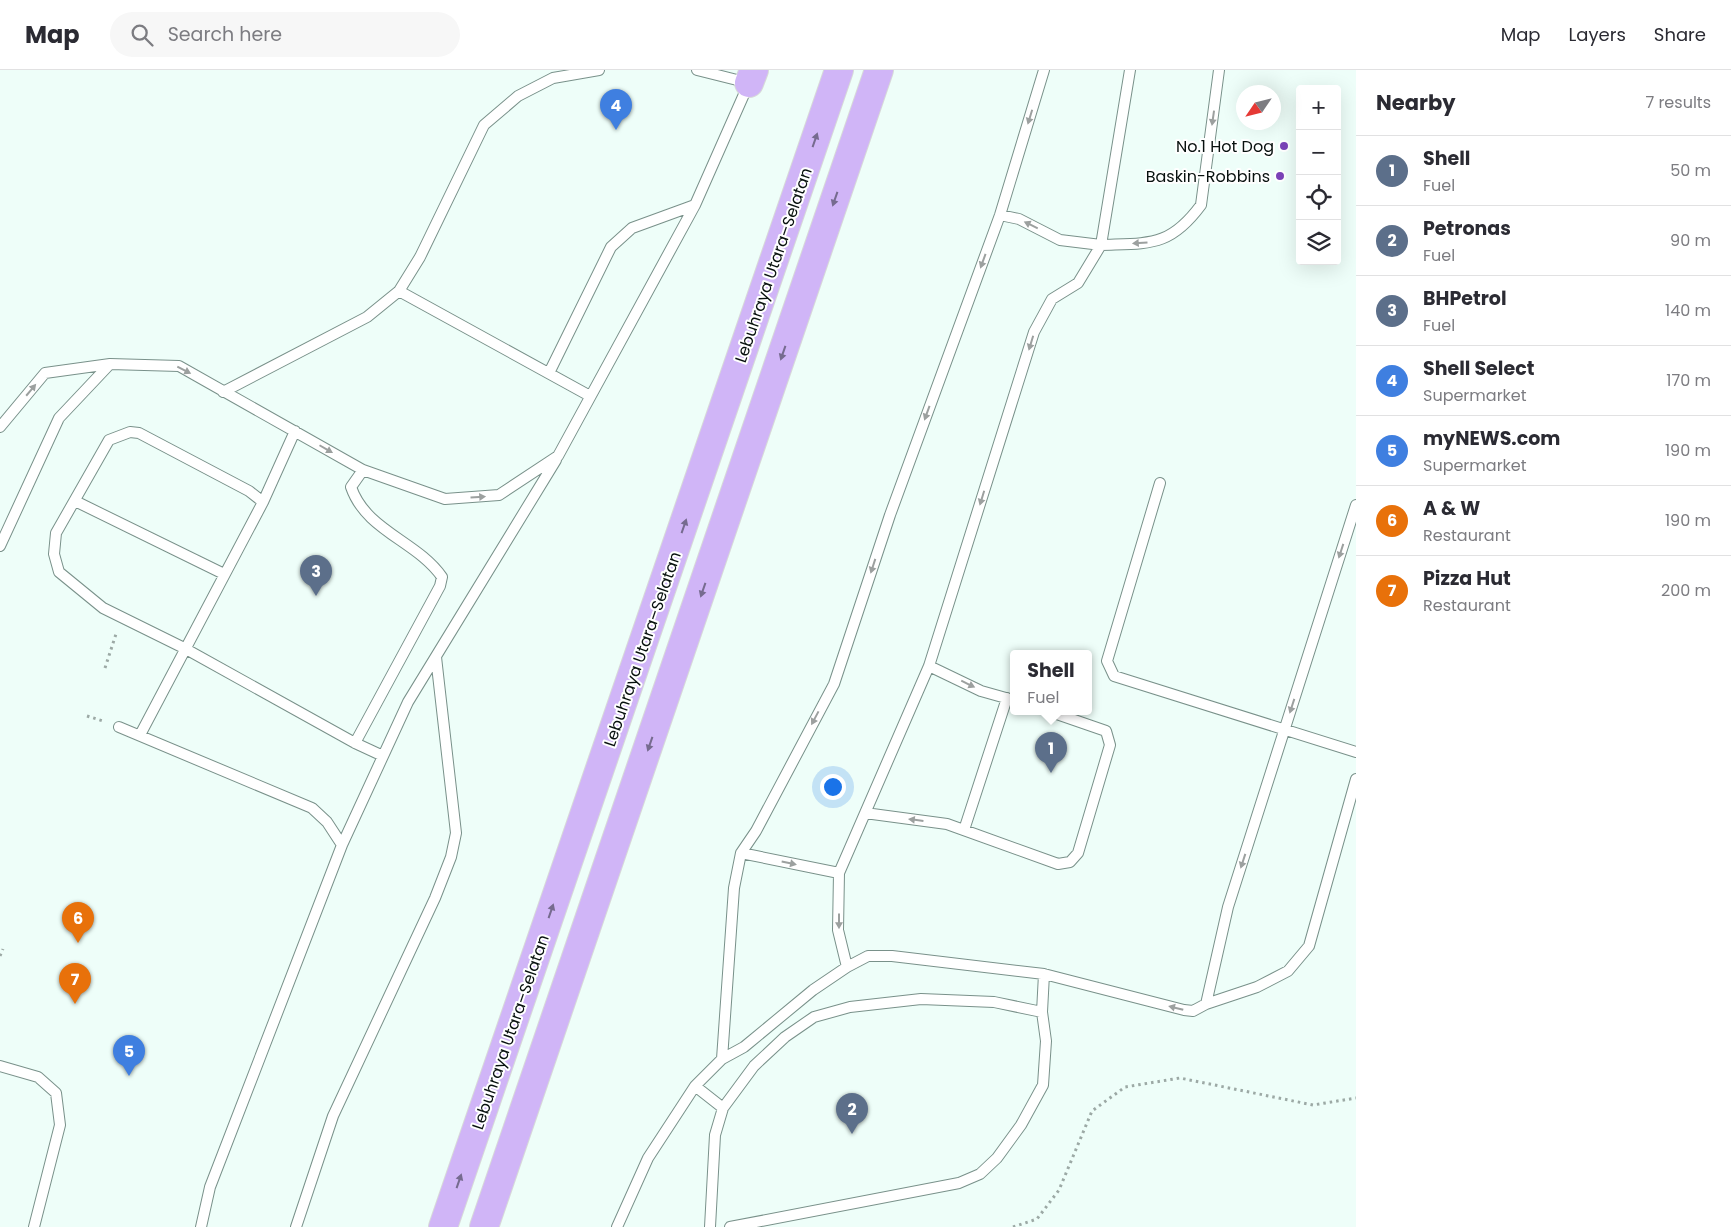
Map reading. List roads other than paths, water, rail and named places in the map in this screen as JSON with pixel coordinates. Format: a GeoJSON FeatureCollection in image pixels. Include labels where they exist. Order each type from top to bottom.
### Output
{"type":"FeatureCollection","features":[{"type":"Feature","properties":{"kind":"highway","name":"Lebuhraya Utara–Selatan"},"geometry":{"type":"LineString","coordinates":[[443,1227],[839,70]]}},
{"type":"Feature","properties":{"kind":"highway"},"geometry":{"type":"LineString","coordinates":[[484,1227],[879,70]]}},
{"type":"Feature","properties":{"kind":"lane"},"geometry":{"type":"LineString","coordinates":[[223,392],[368,317],[399,291],[420,258],[484,124],[518,96],[553,78],[599,70]]}},
{"type":"Feature","properties":{"kind":"lane"},"geometry":{"type":"LineString","coordinates":[[202,1227],[210,1187],[342,846],[408,702],[558,456],[695,205],[751,77],[696,70]]}},
{"type":"Feature","properties":{"kind":"lane"},"geometry":{"type":"LineString","coordinates":[[722,1059],[734,888],[742,853],[756,831],[834,684],[890,515],[1000,215],[1044,70]]}},
{"type":"Feature","properties":{"kind":"lane"},"geometry":{"type":"LineString","coordinates":[[847,967],[838,930],[839,873],[929,666],[1034,332],[1052,300],[1078,283],[1101,245],[1130,70]]}},
{"type":"Feature","properties":{"kind":"lane"},"geometry":{"type":"LineString","coordinates":[[1000,215],[1018,219],[1060,240],[1101,245],[1148,243],[1174,234],[1188,223],[1201,205],[1219,70]]}},
{"type":"Feature","properties":{"kind":"lane"},"geometry":{"type":"LineString","coordinates":[[550,373],[611,247],[632,228],[695,205]]}},
{"type":"Feature","properties":{"kind":"lane"},"geometry":{"type":"LineString","coordinates":[[399,291],[590,396]]}},
{"type":"Feature","properties":{"kind":"lane"},"geometry":{"type":"LineString","coordinates":[[0,427],[45,373],[110,364],[179,366],[363,470],[444,499],[498,495],[558,456]]}},
{"type":"Feature","properties":{"kind":"lane"},"geometry":{"type":"LineString","coordinates":[[0,546],[59,418],[110,364]]}},
{"type":"Feature","properties":{"kind":"lane"},"geometry":{"type":"LineString","coordinates":[[140,735],[184,648],[263,502],[295,431]]}},
{"type":"Feature","properties":{"kind":"lane"},"geometry":{"type":"LineString","coordinates":[[263,502],[248,491],[150,438],[130,432],[109,440],[56,533],[54,554],[58,572],[103,608],[184,648],[355,743],[383,756]]}},
{"type":"Feature","properties":{"kind":"lane"},"geometry":{"type":"LineString","coordinates":[[355,743],[440,586],[442,577],[432,563],[375,523],[355,499],[351,487],[363,470]]}},
{"type":"Feature","properties":{"kind":"lane"},"geometry":{"type":"LineString","coordinates":[[1160,483],[1107,661],[1114,676],[1356,752]]}},
{"type":"Feature","properties":{"kind":"lane"},"geometry":{"type":"LineString","coordinates":[[75,502],[224,574]]}},
{"type":"Feature","properties":{"kind":"lane"},"geometry":{"type":"LineString","coordinates":[[1206,1004],[1228,907],[1356,504]]}},
{"type":"Feature","properties":{"kind":"lane"},"geometry":{"type":"LineString","coordinates":[[296,1227],[333,1116],[435,898],[451,857],[456,833],[436,657]]}},
{"type":"Feature","properties":{"kind":"lane"},"geometry":{"type":"LineString","coordinates":[[929,666],[981,691],[1010,699],[964,830]]}},
{"type":"Feature","properties":{"kind":"lane"},"geometry":{"type":"LineString","coordinates":[[865,813],[947,824],[1058,864],[1070,862],[1078,853],[1110,745],[1106,731],[1060,715]]}},
{"type":"Feature","properties":{"kind":"lane"},"geometry":{"type":"LineString","coordinates":[[119,726],[312,808],[327,822],[342,846]]}},
{"type":"Feature","properties":{"kind":"lane"},"geometry":{"type":"LineString","coordinates":[[617,1227],[648,1158],[695,1086],[722,1059],[744,1047],[813,990],[847,967],[868,956],[892,956],[1044,974],[1193,1011],[1206,1004],[1257,987],[1288,971],[1309,946],[1356,779]]}},
{"type":"Feature","properties":{"kind":"lane"},"geometry":{"type":"LineString","coordinates":[[742,853],[839,873]]}},
{"type":"Feature","properties":{"kind":"lane"},"geometry":{"type":"LineString","coordinates":[[730,1227],[959,1183],[980,1174],[997,1158],[1021,1125],[1043,1086],[1046,1041],[1042,1012],[1044,974]]}},
{"type":"Feature","properties":{"kind":"lane"},"geometry":{"type":"LineString","coordinates":[[710,1227],[715,1135],[723,1108],[754,1066],[785,1037],[814,1018],[850,1008],[921,998],[994,1002],[1042,1012]]}},
{"type":"Feature","properties":{"kind":"lane"},"geometry":{"type":"LineString","coordinates":[[0,1066],[38,1077],[56,1093],[60,1125],[34,1227]]}},
{"type":"Feature","properties":{"kind":"lane"},"geometry":{"type":"LineString","coordinates":[[695,1086],[723,1108]]}},
{"type":"Feature","properties":{"kind":"place","name":"Shell Select"},"geometry":{"type":"Point","coordinates":[616,130]}},
{"type":"Feature","properties":{"kind":"place","name":"No.1 Hot Dog"},"geometry":{"type":"Point","coordinates":[1284,146]}},
{"type":"Feature","properties":{"kind":"place","name":"Baskin-Robbins"},"geometry":{"type":"Point","coordinates":[1280,176]}},
{"type":"Feature","properties":{"kind":"place","name":"BHPetrol"},"geometry":{"type":"Point","coordinates":[316,596]}},
{"type":"Feature","properties":{"kind":"place","name":"Shell"},"geometry":{"type":"Point","coordinates":[1051,773]}},
{"type":"Feature","properties":{"kind":"place","name":"A & W"},"geometry":{"type":"Point","coordinates":[78,943]}},
{"type":"Feature","properties":{"kind":"place","name":"Pizza Hut"},"geometry":{"type":"Point","coordinates":[75,1004]}},
{"type":"Feature","properties":{"kind":"place","name":"myNEWS.com"},"geometry":{"type":"Point","coordinates":[129,1076]}},
{"type":"Feature","properties":{"kind":"place","name":"Petronas"},"geometry":{"type":"Point","coordinates":[852,1134]}}]}
